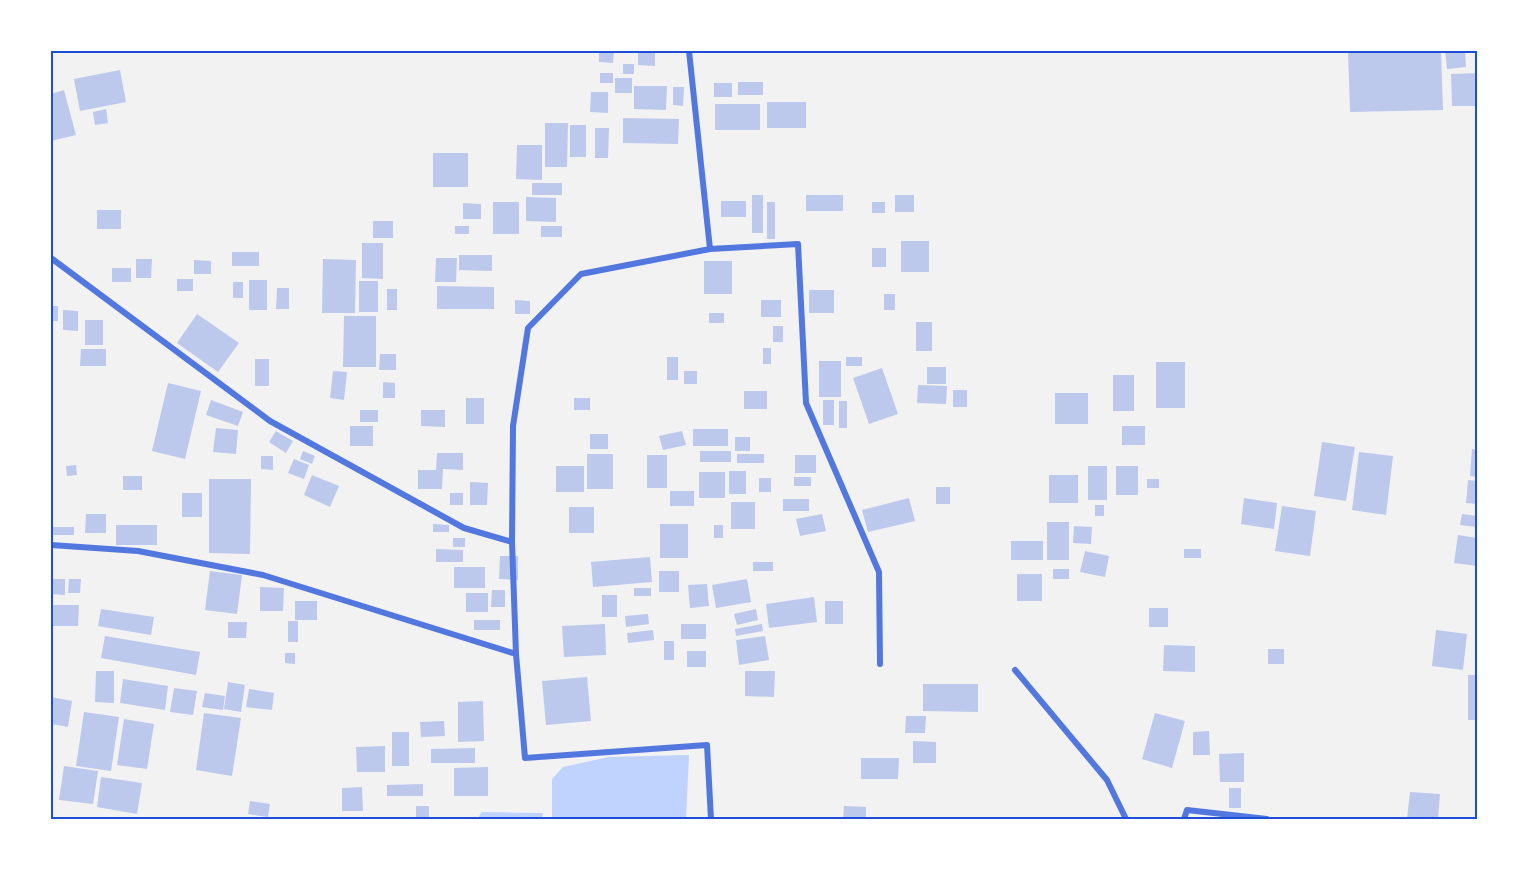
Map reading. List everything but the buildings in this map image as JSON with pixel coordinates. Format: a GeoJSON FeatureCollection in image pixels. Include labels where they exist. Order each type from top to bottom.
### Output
{"type":"FeatureCollection","features":[{"type":"Feature","properties":{"kind":"street"},"geometry":{"type":"LineString","coordinates":[[689,51],[710,249]]}},
{"type":"Feature","properties":{"kind":"street"},"geometry":{"type":"LineString","coordinates":[[711,819],[707,745],[525,758],[516,654],[512,542],[513,426],[528,328],[581,274],[710,249],[798,244],[806,403],[879,572],[880,664]]}},
{"type":"Feature","properties":{"kind":"street"},"geometry":{"type":"LineString","coordinates":[[51,258],[270,421],[464,528],[512,542]]}},
{"type":"Feature","properties":{"kind":"street"},"geometry":{"type":"LineString","coordinates":[[51,545],[138,551],[263,575],[516,654]]}},
{"type":"Feature","properties":{"kind":"street"},"geometry":{"type":"LineString","coordinates":[[1015,670],[1107,780],[1126,819]]}},
{"type":"Feature","properties":{"kind":"street"},"geometry":{"type":"LineString","coordinates":[[1184,819],[1187,810],[1267,819]]}},
{"type":"Feature","properties":{"kind":"water"},"geometry":{"type":"Polygon","coordinates":[[[689,755],[686,819],[552,819],[552,779],[563,767],[609,757],[689,755]]]}},
{"type":"Feature","properties":{"kind":"water"},"geometry":{"type":"Polygon","coordinates":[[[482,812],[543,813],[542,819],[477,819],[482,812]]]}}]}
